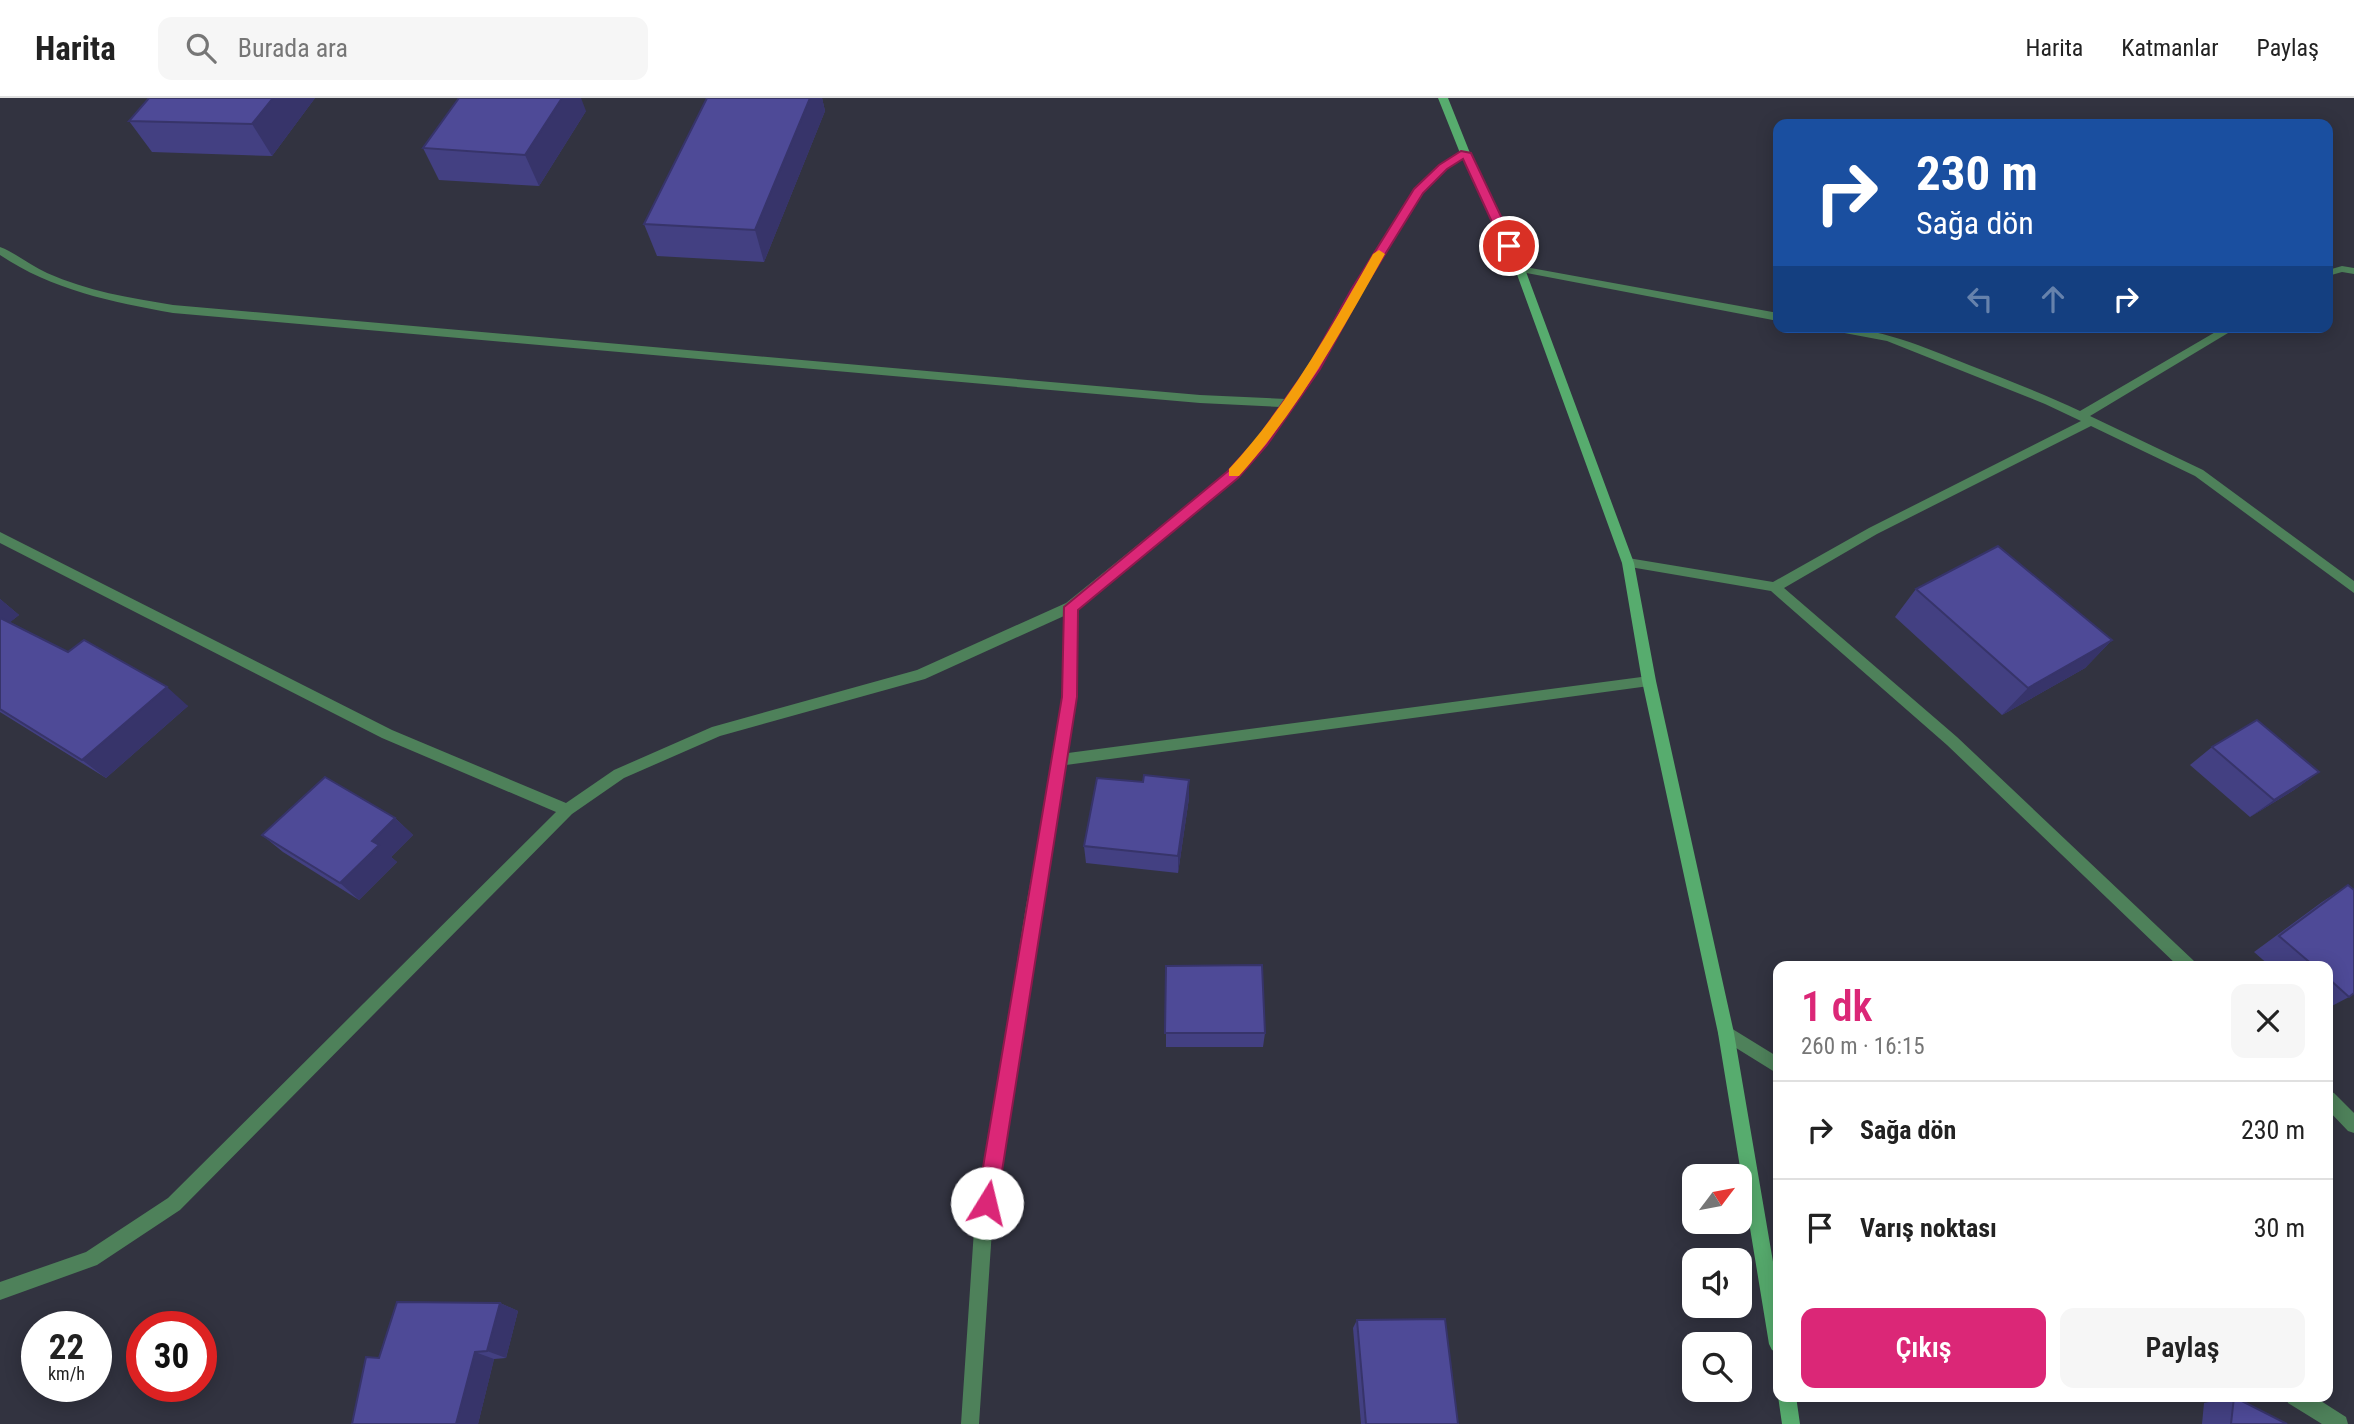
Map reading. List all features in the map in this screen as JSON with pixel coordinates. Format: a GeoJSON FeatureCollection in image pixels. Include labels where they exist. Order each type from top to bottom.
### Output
{"type":"FeatureCollection","features":[{"type":"Feature","properties":{"kind":"street"},"geometry":{"type":"LineString","coordinates":[[1443,98],[1465,153],[1520,269],[1628,564],[1649,681],[1726,1033],[1773,1314]]}},
{"type":"Feature","properties":{"kind":"street"},"geometry":{"type":"LineString","coordinates":[[0,1291],[91,1259],[174,1204],[567,810],[619,774],[717,731],[920,675],[1071,607],[1233,474],[1262,442],[1315,366],[1357,290],[1418,191],[1443,167],[1465,153]]}},
{"type":"Feature","properties":{"kind":"street"},"geometry":{"type":"LineString","coordinates":[[0,250],[25,269],[95,296],[173,309],[1200,399],[1289,403]]}},
{"type":"Feature","properties":{"kind":"street"},"geometry":{"type":"LineString","coordinates":[[1520,269],[1773,316]]}},
{"type":"Feature","properties":{"kind":"street"},"geometry":{"type":"LineString","coordinates":[[2333,272],[2342,269],[2354,271]]}},
{"type":"Feature","properties":{"kind":"street"},"geometry":{"type":"LineString","coordinates":[[1864,333],[1889,338],[2086,419],[2199,473],[2354,588]]}},
{"type":"Feature","properties":{"kind":"street"},"geometry":{"type":"LineString","coordinates":[[1776,587],[1873,531],[2086,419],[2223,333]]}},
{"type":"Feature","properties":{"kind":"street"},"geometry":{"type":"LineString","coordinates":[[0,537],[387,734],[567,810]]}},
{"type":"Feature","properties":{"kind":"street"},"geometry":{"type":"LineString","coordinates":[[1628,564],[1776,587],[1952,741],[2184,961]]}},
{"type":"Feature","properties":{"kind":"street"},"geometry":{"type":"LineString","coordinates":[[970,1424],[983,1230],[1069,697],[1071,607]]}},
{"type":"Feature","properties":{"kind":"street"},"geometry":{"type":"LineString","coordinates":[[1060,760],[1649,681]]}},
{"type":"Feature","properties":{"kind":"street"},"geometry":{"type":"LineString","coordinates":[[1726,1033],[1773,1063]]}},
{"type":"Feature","properties":{"kind":"street"},"geometry":{"type":"LineString","coordinates":[[2333,1104],[2354,1125]]}},
{"type":"Feature","properties":{"kind":"street"},"geometry":{"type":"LineString","coordinates":[[1788,1402],[1791,1424]]}},
{"type":"Feature","properties":{"kind":"street"},"geometry":{"type":"LineString","coordinates":[[2304,1402],[2339,1424]]}},
{"type":"Feature","properties":{"kind":"building"},"geometry":{"type":"Polygon","coordinates":[[[149,98],[273,98],[252,124],[129,121],[149,98]]]}},
{"type":"Feature","properties":{"kind":"building"},"geometry":{"type":"Polygon","coordinates":[[[459,98],[562,98],[525,155],[423,148],[459,98]]]}},
{"type":"Feature","properties":{"kind":"building"},"geometry":{"type":"Polygon","coordinates":[[[707,98],[810,98],[755,230],[644,224],[707,98]]]}},
{"type":"Feature","properties":{"kind":"building"},"geometry":{"type":"Polygon","coordinates":[[[1998,546],[2112,640],[2028,688],[1916,589],[1998,546]]]}},
{"type":"Feature","properties":{"kind":"building"},"geometry":{"type":"Polygon","coordinates":[[[0,618],[68,652],[84,640],[167,687],[82,760],[0,709],[0,618]]]}},
{"type":"Feature","properties":{"kind":"building"},"geometry":{"type":"Polygon","coordinates":[[[2257,720],[2319,772],[2274,800],[2212,747],[2257,720]]]}},
{"type":"Feature","properties":{"kind":"building"},"geometry":{"type":"Polygon","coordinates":[[[1144,775],[1189,780],[1178,856],[1084,846],[1097,778],[1143,782],[1144,775]]]}},
{"type":"Feature","properties":{"kind":"building"},"geometry":{"type":"Polygon","coordinates":[[[325,777],[395,818],[372,841],[379,845],[340,883],[262,835],[325,777]]]}},
{"type":"Feature","properties":{"kind":"building"},"geometry":{"type":"Polygon","coordinates":[[[2348,885],[2354,890],[2354,993],[2349,997],[2333,983],[2333,961],[2308,961],[2279,936],[2348,885]]]}},
{"type":"Feature","properties":{"kind":"building"},"geometry":{"type":"Polygon","coordinates":[[[1262,965],[1265,1033],[1165,1033],[1166,966],[1262,965]]]}},
{"type":"Feature","properties":{"kind":"building"},"geometry":{"type":"Polygon","coordinates":[[[397,1302],[500,1303],[487,1351],[475,1352],[456,1424],[352,1424],[366,1357],[379,1358],[397,1302]]]}},
{"type":"Feature","properties":{"kind":"building"},"geometry":{"type":"Polygon","coordinates":[[[1445,1319],[1458,1424],[1366,1424],[1357,1320],[1445,1319]]]}},
{"type":"Feature","properties":{"kind":"building"},"geometry":{"type":"Polygon","coordinates":[[[2233,1402],[2244,1402],[2287,1424],[2231,1424],[2233,1402]]]}},
{"type":"Feature","properties":{"kind":"slow traffic"},"geometry":{"type":"LineString","coordinates":[[1234,473],[1262,442],[1315,366],[1379,254]]}},
{"type":"Feature","properties":{"kind":"route"},"geometry":{"type":"LineString","coordinates":[[987,1203],[1069,697],[1071,607],[1233,474],[1262,442],[1315,366],[1357,290],[1418,191],[1443,167],[1465,153],[1509,246]]}}]}
